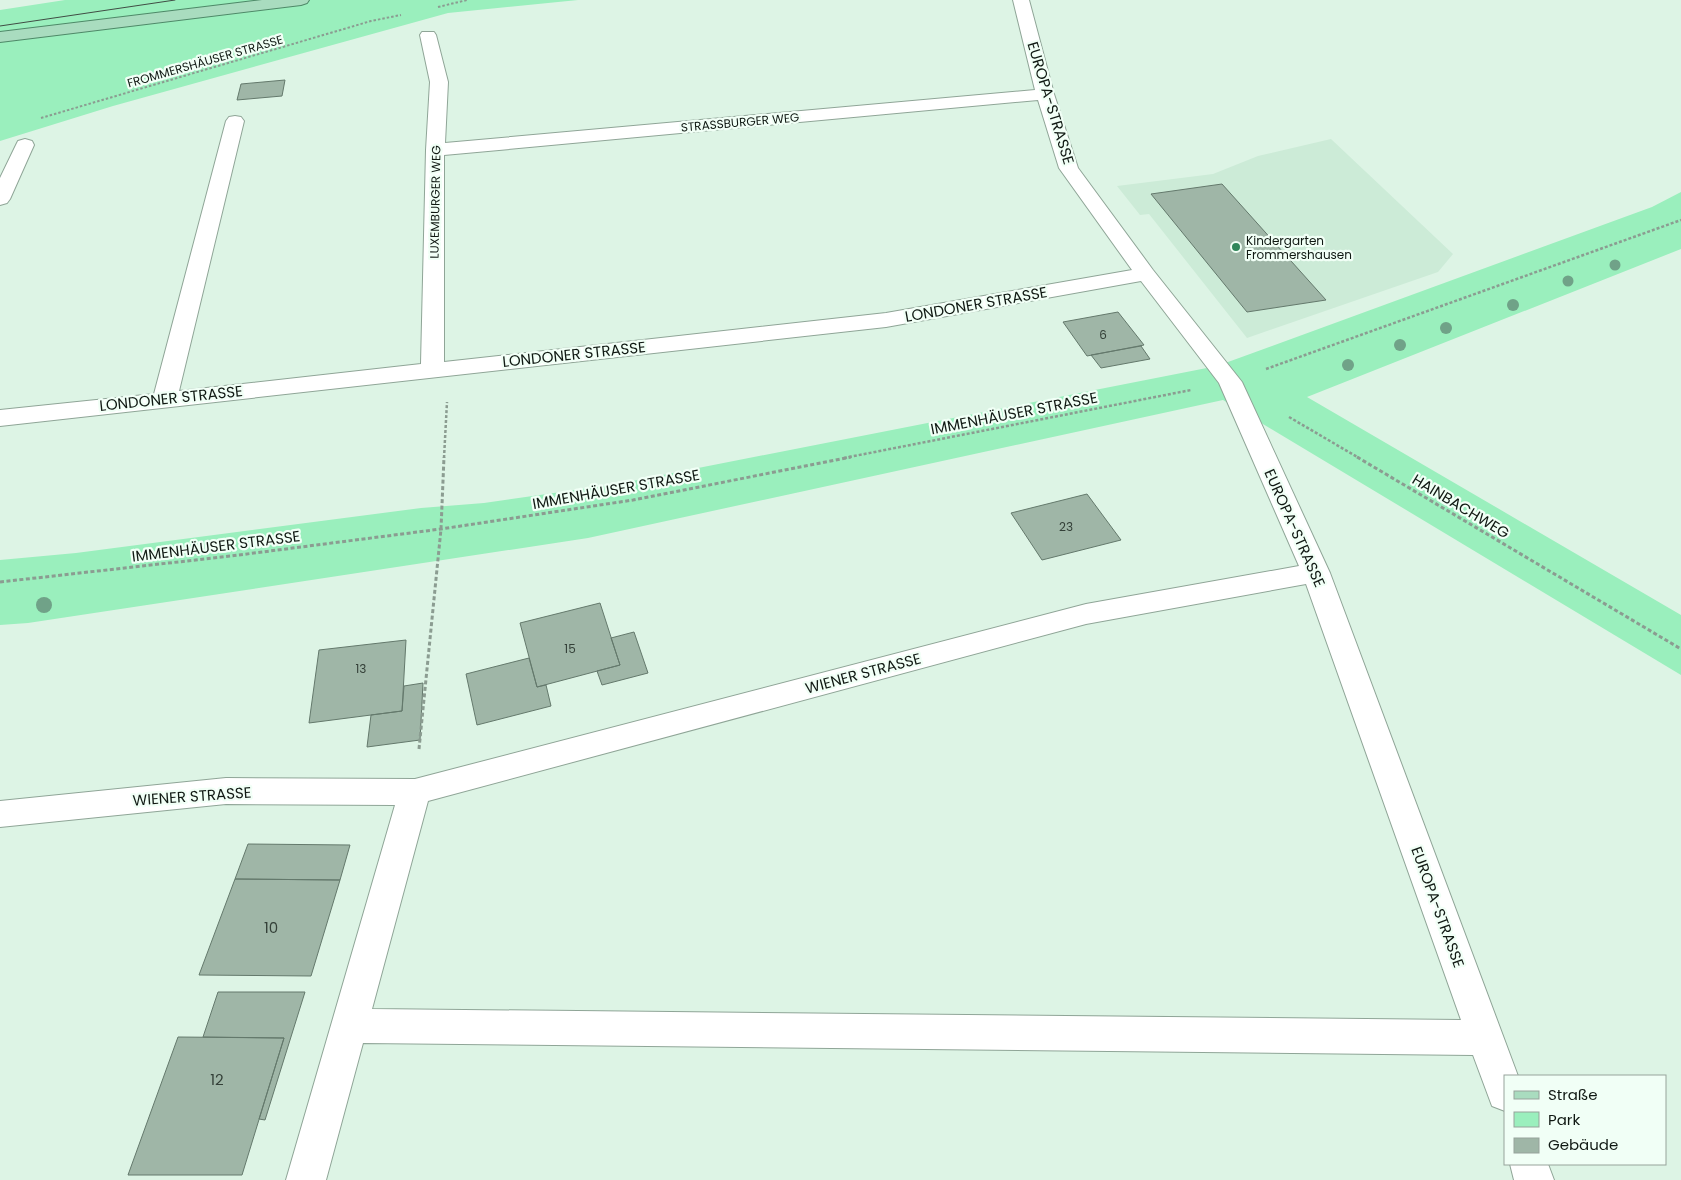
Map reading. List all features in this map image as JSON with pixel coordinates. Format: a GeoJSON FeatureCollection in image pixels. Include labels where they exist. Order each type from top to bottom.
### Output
{"type":"FeatureCollection","features":[{"type":"Feature","properties":{"kind":"main road"},"geometry":{"type":"LineString","coordinates":[[0,37],[301,0]]}},
{"type":"Feature","properties":{"kind":"street","name":"EUROPA-STRASSE"},"geometry":{"type":"LineString","coordinates":[[1021,0],[1045,94],[1069,168],[1146,274],[1230,382],[1316,573],[1504,1090]]}},
{"type":"Feature","properties":{"kind":"street","name":"LUXEMBURGER WEG"},"geometry":{"type":"LineString","coordinates":[[428,35],[439,82],[435,150],[432,370]]}},
{"type":"Feature","properties":{"kind":"street","name":"STRASSBURGER WEG"},"geometry":{"type":"LineString","coordinates":[[435,150],[1045,94]]}},
{"type":"Feature","properties":{"kind":"street"},"geometry":{"type":"LineString","coordinates":[[165,398],[235,121]]}},
{"type":"Feature","properties":{"kind":"street"},"geometry":{"type":"LineString","coordinates":[[0,199],[25,145]]}},
{"type":"Feature","properties":{"kind":"street","name":"LONDONER STRASSE"},"geometry":{"type":"LineString","coordinates":[[0,418],[165,398],[886,320],[1146,274]]}},
{"type":"Feature","properties":{"kind":"street","name":"WIENER STRASSE"},"geometry":{"type":"LineString","coordinates":[[0,814],[226,791],[415,792],[1086,614],[1316,573]]}},
{"type":"Feature","properties":{"kind":"street"},"geometry":{"type":"LineString","coordinates":[[306,1180],[415,792]]}},
{"type":"Feature","properties":{"kind":"street"},"geometry":{"type":"LineString","coordinates":[[348,1026],[1486,1038]]}},
{"type":"Feature","properties":{"kind":"street"},"geometry":{"type":"LineString","coordinates":[[1529,1165],[1534,1180]]}},
{"type":"Feature","properties":{"kind":"path"},"geometry":{"type":"LineString","coordinates":[[433,8],[467,0]]}},
{"type":"Feature","properties":{"kind":"path","name":"FROMMERSHÄUSER STRASSE"},"geometry":{"type":"LineString","coordinates":[[40,118],[335,32],[407,14]]}},
{"type":"Feature","properties":{"kind":"path","name":"IMMENHÄUSER STRASSE"},"geometry":{"type":"LineString","coordinates":[[0,582],[231,556],[441,529],[633,500],[1230,382],[1681,220]]}},
{"type":"Feature","properties":{"kind":"path"},"geometry":{"type":"LineString","coordinates":[[415,792],[441,529],[448,382],[432,370]]}},
{"type":"Feature","properties":{"kind":"path","name":"HAINBACHWEG"},"geometry":{"type":"LineString","coordinates":[[1230,382],[1681,649]]}},
{"type":"Feature","properties":{"kind":"shaded area"},"geometry":{"type":"Polygon","coordinates":[[[1331,139],[1453,254],[1438,272],[1247,338],[1149,214],[1140,215],[1117,186],[1213,174],[1258,156],[1331,139]]]}},
{"type":"Feature","properties":{"kind":"green space"},"geometry":{"type":"Polygon","coordinates":[[[65,0],[578,0],[448,13],[113,106],[0,141],[0,10],[65,0]]]}},
{"type":"Feature","properties":{"kind":"green space"},"geometry":{"type":"Polygon","coordinates":[[[1681,192],[1681,249],[1307,397],[1681,615],[1681,675],[1223,400],[588,538],[28,623],[0,625],[0,560],[76,553],[421,508],[484,503],[617,484],[1217,366],[1652,207],[1681,192]]]}},
{"type":"Feature","properties":{"kind":"building"},"geometry":{"type":"Polygon","coordinates":[[[285,80],[282,96],[237,100],[241,84],[285,80]]]}},
{"type":"Feature","properties":{"kind":"building","name":"Kindergarten Frommershausen"},"geometry":{"type":"Polygon","coordinates":[[[1222,184],[1326,300],[1247,312],[1151,194],[1222,184]]]}},
{"type":"Feature","properties":{"kind":"building"},"geometry":{"type":"Polygon","coordinates":[[[1118,312],[1144,345],[1087,356],[1063,322],[1118,312]]]}},
{"type":"Feature","properties":{"kind":"building"},"geometry":{"type":"Polygon","coordinates":[[[1141,346],[1150,359],[1101,368],[1091,355],[1141,346]]]}},
{"type":"Feature","properties":{"kind":"building"},"geometry":{"type":"Polygon","coordinates":[[[1087,494],[1121,540],[1042,560],[1011,513],[1087,494]]]}},
{"type":"Feature","properties":{"kind":"building"},"geometry":{"type":"Polygon","coordinates":[[[600,603],[620,665],[537,687],[520,623],[600,603]]]}},
{"type":"Feature","properties":{"kind":"building"},"geometry":{"type":"Polygon","coordinates":[[[634,632],[648,673],[602,685],[597,671],[620,665],[611,638],[634,632]]]}},
{"type":"Feature","properties":{"kind":"building"},"geometry":{"type":"Polygon","coordinates":[[[406,640],[402,711],[309,723],[319,650],[406,640]]]}},
{"type":"Feature","properties":{"kind":"building"},"geometry":{"type":"Polygon","coordinates":[[[529,658],[537,687],[546,685],[551,706],[477,725],[466,674],[529,658]]]}},
{"type":"Feature","properties":{"kind":"building"},"geometry":{"type":"Polygon","coordinates":[[[423,683],[420,740],[367,747],[371,715],[402,711],[404,686],[423,683]]]}},
{"type":"Feature","properties":{"kind":"building"},"geometry":{"type":"Polygon","coordinates":[[[248,844],[350,845],[340,880],[235,879],[248,844]]]}},
{"type":"Feature","properties":{"kind":"building"},"geometry":{"type":"Polygon","coordinates":[[[235,879],[340,880],[311,976],[199,975],[235,879]]]}},
{"type":"Feature","properties":{"kind":"building"},"geometry":{"type":"Polygon","coordinates":[[[218,992],[305,992],[265,1120],[259,1119],[284,1038],[203,1037],[218,992]]]}},
{"type":"Feature","properties":{"kind":"building"},"geometry":{"type":"Polygon","coordinates":[[[178,1037],[284,1038],[242,1175],[128,1175],[178,1037]]]}},
{"type":"Feature","properties":{"kind":"tram line"},"geometry":{"type":"LineString","coordinates":[[0,26],[175,0]]}},
{"type":"Feature","properties":{"kind":"place","name":"Kindergarten Frommershausen"},"geometry":{"type":"Point","coordinates":[1236,247]}}]}
